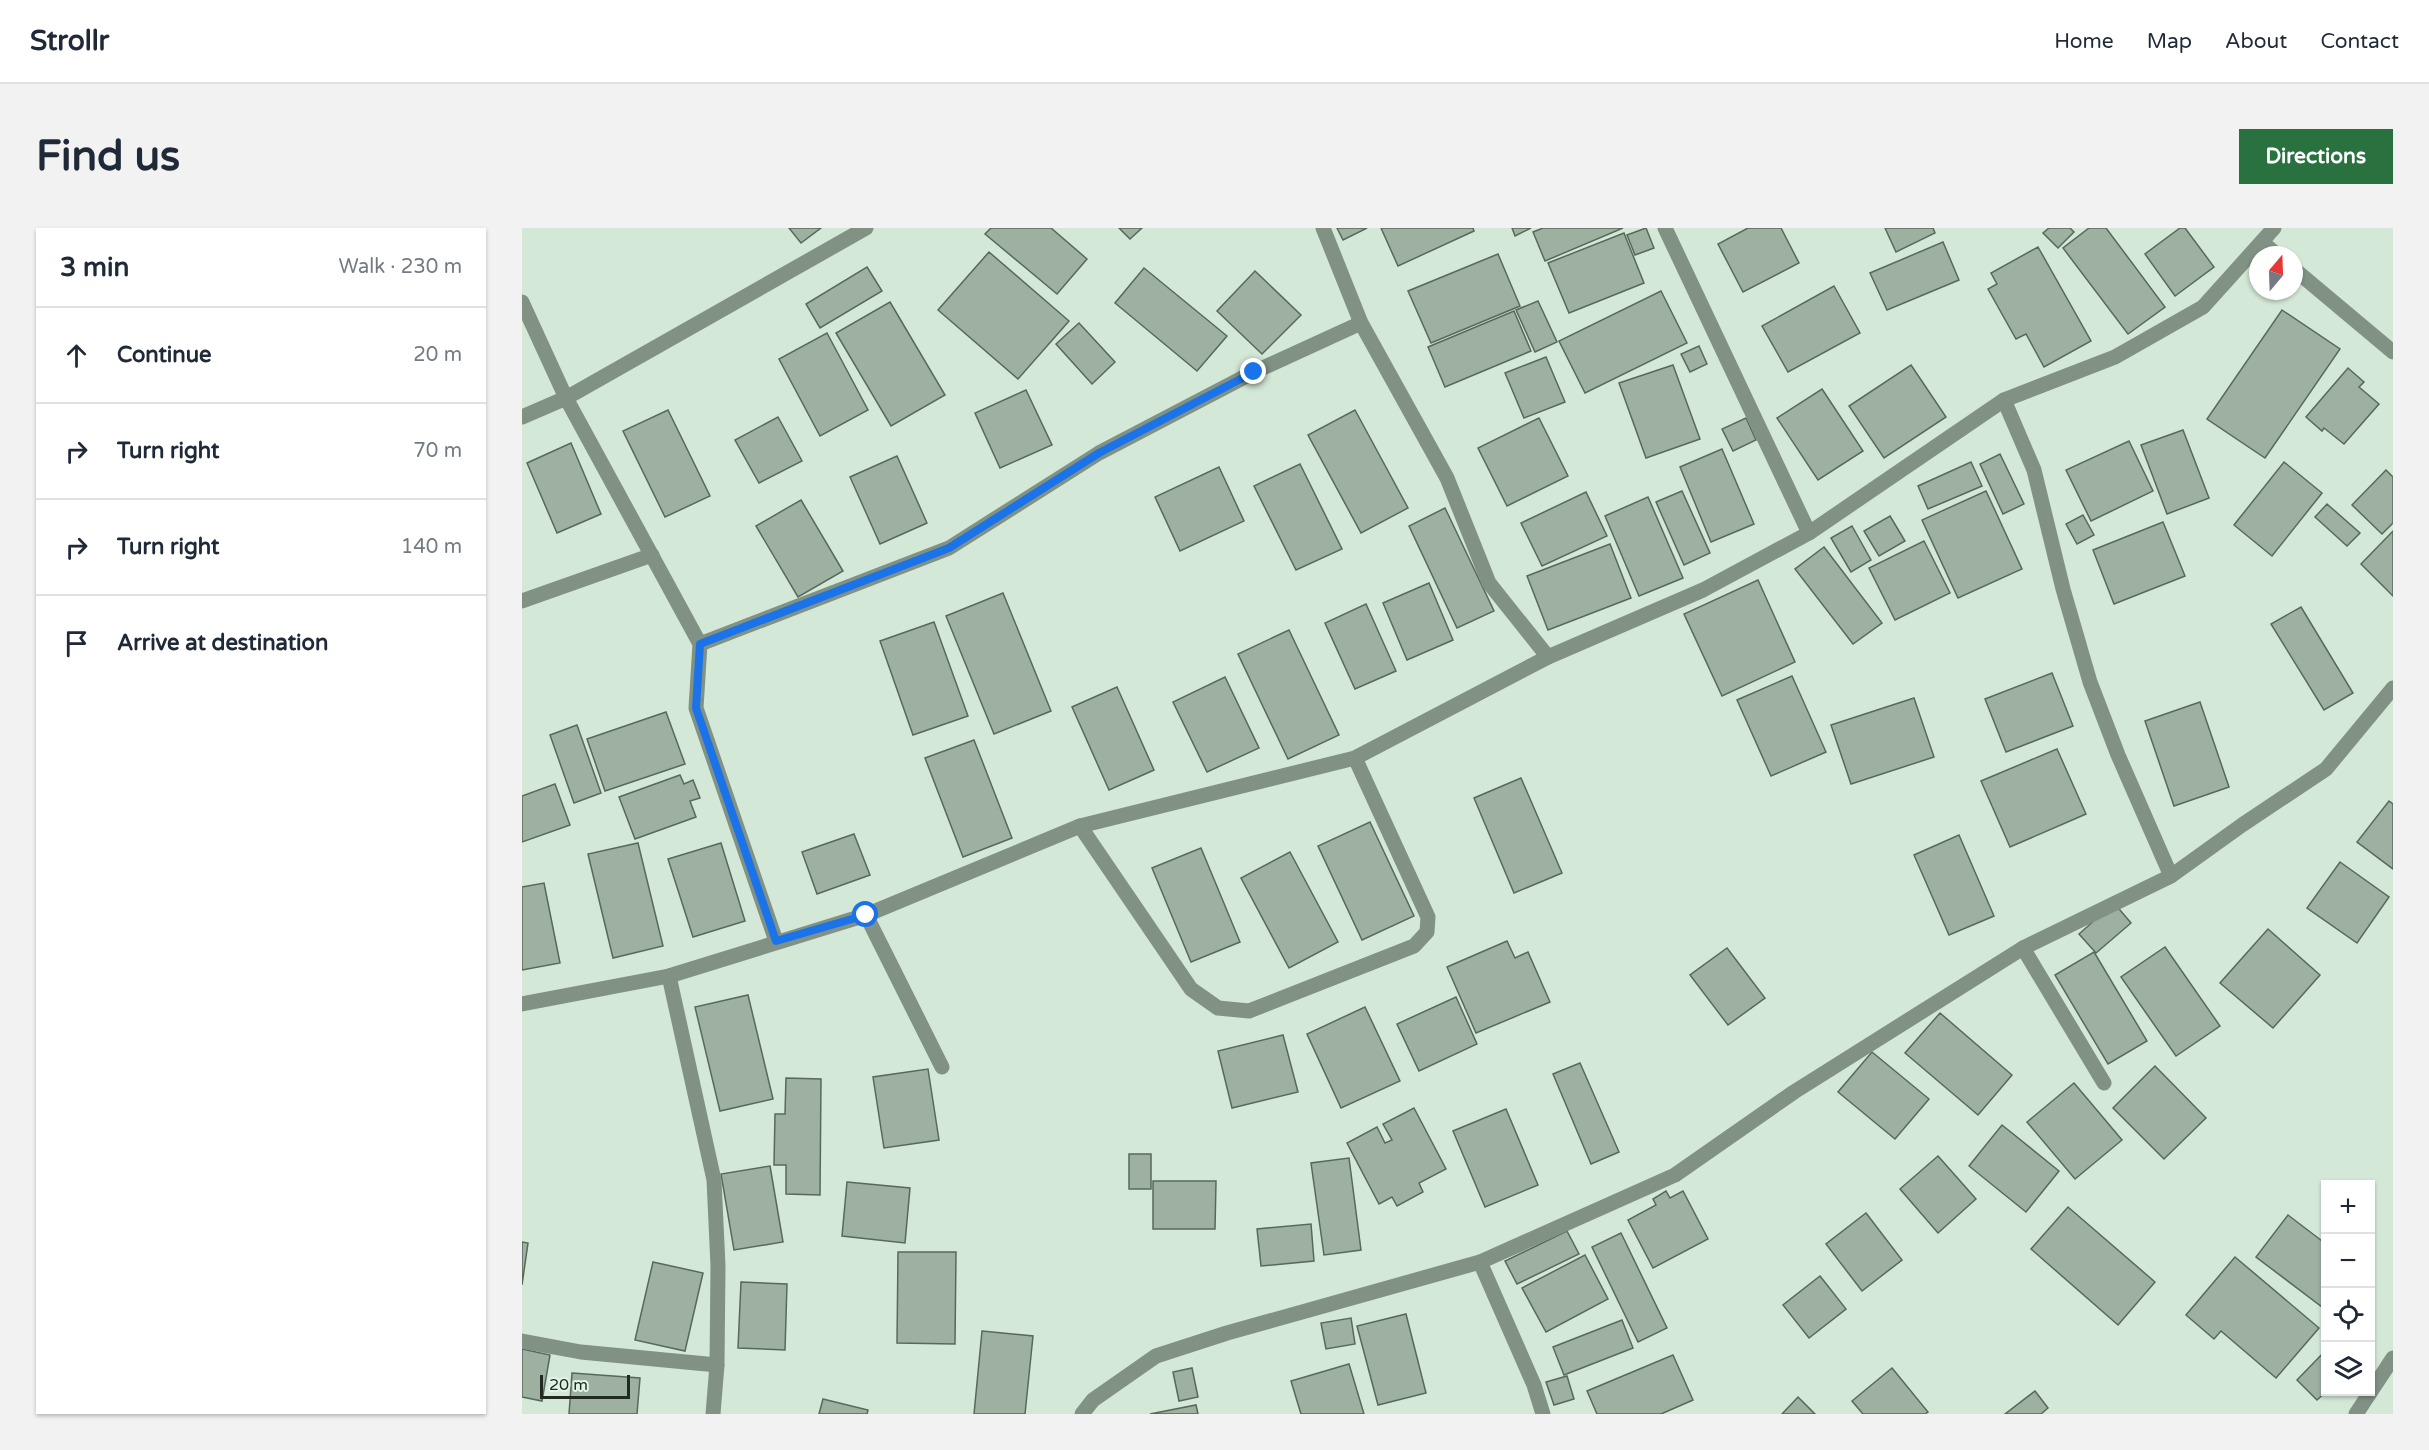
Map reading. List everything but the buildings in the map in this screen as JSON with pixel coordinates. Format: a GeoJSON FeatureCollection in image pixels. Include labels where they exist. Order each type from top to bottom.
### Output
{"type":"FeatureCollection","features":[{"type":"Feature","properties":{"kind":"street"},"geometry":{"type":"LineString","coordinates":[[522,417],[566,398],[866,228]]}},
{"type":"Feature","properties":{"kind":"street"},"geometry":{"type":"LineString","coordinates":[[1323,228],[1361,323],[1447,478],[1489,583],[1548,657]]}},
{"type":"Feature","properties":{"kind":"street"},"geometry":{"type":"LineString","coordinates":[[1665,228],[1809,533]]}},
{"type":"Feature","properties":{"kind":"street"},"geometry":{"type":"LineString","coordinates":[[522,1004],[669,976],[866,915],[1080,826],[1355,758],[1548,657],[1703,590],[1809,533],[2004,400],[2115,357],[2203,307],[2274,228]]}},
{"type":"Feature","properties":{"kind":"street"},"geometry":{"type":"LineString","coordinates":[[2262,242],[2267,246]]}},
{"type":"Feature","properties":{"kind":"street"},"geometry":{"type":"LineString","coordinates":[[2303,277],[2393,352]]}},
{"type":"Feature","properties":{"kind":"street"},"geometry":{"type":"LineString","coordinates":[[522,302],[566,398],[700,644],[696,708],[776,941]]}},
{"type":"Feature","properties":{"kind":"street"},"geometry":{"type":"LineString","coordinates":[[700,644],[949,548],[1099,453],[1254,372],[1361,323]]}},
{"type":"Feature","properties":{"kind":"street"},"geometry":{"type":"LineString","coordinates":[[2004,400],[2034,470],[2063,589],[2090,682],[2118,755],[2171,876]]}},
{"type":"Feature","properties":{"kind":"street"},"geometry":{"type":"LineString","coordinates":[[522,601],[651,555]]}},
{"type":"Feature","properties":{"kind":"street"},"geometry":{"type":"LineString","coordinates":[[1082,1414],[1093,1400],[1156,1356],[1227,1333],[1480,1262],[1675,1175],[1794,1092],[2023,948],[2171,876],[2326,769],[2393,688]]}},
{"type":"Feature","properties":{"kind":"street"},"geometry":{"type":"LineString","coordinates":[[1080,826],[1191,989],[1218,1008],[1249,1011],[1414,946],[1427,932],[1428,917],[1355,758]]}},
{"type":"Feature","properties":{"kind":"street"},"geometry":{"type":"LineString","coordinates":[[866,915],[942,1067]]}},
{"type":"Feature","properties":{"kind":"street"},"geometry":{"type":"LineString","coordinates":[[2023,948],[2104,1083]]}},
{"type":"Feature","properties":{"kind":"street"},"geometry":{"type":"LineString","coordinates":[[669,976],[714,1180],[718,1266],[717,1365],[713,1414]]}},
{"type":"Feature","properties":{"kind":"street"},"geometry":{"type":"LineString","coordinates":[[1480,1262],[1534,1385],[1543,1414]]}},
{"type":"Feature","properties":{"kind":"street"},"geometry":{"type":"LineString","coordinates":[[522,1341],[581,1352],[717,1365]]}},
{"type":"Feature","properties":{"kind":"street"},"geometry":{"type":"LineString","coordinates":[[2356,1414],[2393,1358]]}},
{"type":"Feature","properties":{"kind":"route"},"geometry":{"type":"LineString","coordinates":[[866,915],[776,941],[696,708],[700,644],[949,548],[1099,453],[1254,372]]}}]}
